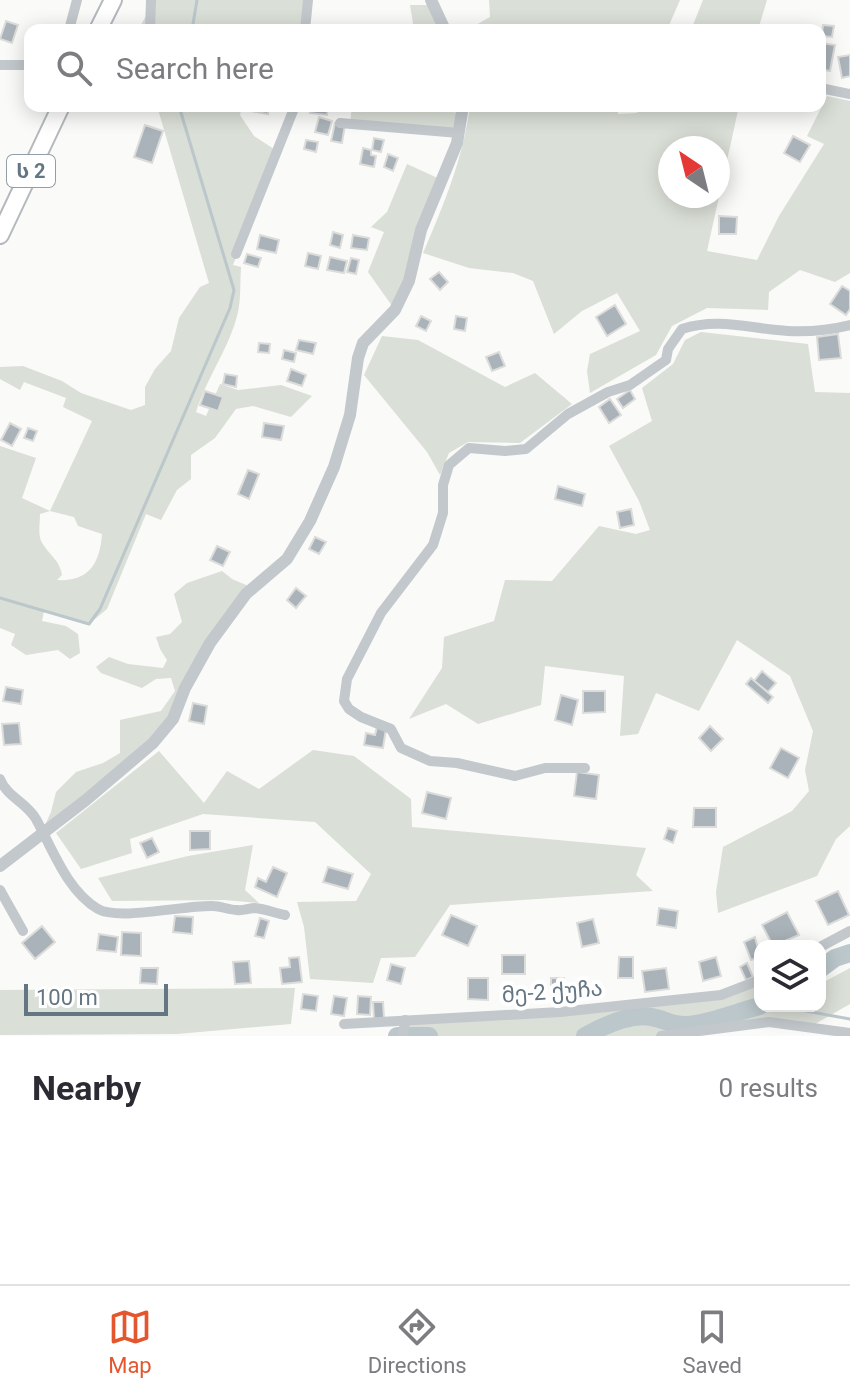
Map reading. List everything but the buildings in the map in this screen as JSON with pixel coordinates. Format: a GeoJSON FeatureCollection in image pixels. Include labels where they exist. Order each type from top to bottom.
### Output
{"type":"FeatureCollection","features":[{"type":"Feature","properties":{"kind":"highway"},"geometry":{"type":"LineString","coordinates":[[101,24],[113,0]]}},
{"type":"Feature","properties":{"kind":"highway","name":"ს 2"},"geometry":{"type":"LineString","coordinates":[[0,235],[58,112]]}},
{"type":"Feature","properties":{"kind":"street"},"geometry":{"type":"LineString","coordinates":[[71,24],[77,0]]}},
{"type":"Feature","properties":{"kind":"street"},"geometry":{"type":"LineString","coordinates":[[150,24],[151,0]]}},
{"type":"Feature","properties":{"kind":"street"},"geometry":{"type":"LineString","coordinates":[[306,24],[308,0]]}},
{"type":"Feature","properties":{"kind":"street"},"geometry":{"type":"LineString","coordinates":[[431,0],[442,24]]}},
{"type":"Feature","properties":{"kind":"street"},"geometry":{"type":"LineString","coordinates":[[0,65],[24,65]]}},
{"type":"Feature","properties":{"kind":"street"},"geometry":{"type":"LineString","coordinates":[[826,89],[850,94]]}},
{"type":"Feature","properties":{"kind":"street"},"geometry":{"type":"LineString","coordinates":[[236,254],[293,112]]}},
{"type":"Feature","properties":{"kind":"street"},"geometry":{"type":"LineString","coordinates":[[0,866],[153,743],[173,719],[185,688],[210,643],[246,594],[287,559],[310,521],[334,467],[350,415],[363,343],[395,310],[409,281],[421,230],[457,143],[462,112]]}},
{"type":"Feature","properties":{"kind":"street"},"geometry":{"type":"LineString","coordinates":[[340,123],[459,133]]}},
{"type":"Feature","properties":{"kind":"street"},"geometry":{"type":"LineString","coordinates":[[585,768],[545,768],[515,776],[457,763],[430,761],[401,748],[391,729],[361,717],[344,701],[347,679],[381,613],[433,545],[443,513],[443,485],[449,465],[469,448],[526,449],[568,414],[608,392],[630,385],[666,360],[668,349],[682,329],[714,322],[786,331],[850,325]]}},
{"type":"Feature","properties":{"kind":"street"},"geometry":{"type":"LineString","coordinates":[[0,779],[8,792],[25,804],[78,891],[98,909],[117,916],[162,908],[216,906],[238,911],[253,908],[285,915]]}},
{"type":"Feature","properties":{"kind":"street"},"geometry":{"type":"LineString","coordinates":[[0,890],[23,931]]}},
{"type":"Feature","properties":{"kind":"street"},"geometry":{"type":"LineString","coordinates":[[826,944],[850,931]]}},
{"type":"Feature","properties":{"kind":"street","name":"მე-2 ქუჩა"},"geometry":{"type":"LineString","coordinates":[[344,1024],[404,1027],[560,1012],[721,995],[754,982]]}},
{"type":"Feature","properties":{"kind":"street"},"geometry":{"type":"LineString","coordinates":[[661,1036],[769,1022],[850,1033]]}},
{"type":"Feature","properties":{"kind":"shaded area"},"geometry":{"type":"Polygon","coordinates":[[[155,0],[308,0],[306,24],[141,24],[155,0]]]}},
{"type":"Feature","properties":{"kind":"shaded area"},"geometry":{"type":"Polygon","coordinates":[[[489,0],[680,0],[670,24],[478,24],[490,17],[489,0]]]}},
{"type":"Feature","properties":{"kind":"shaded area"},"geometry":{"type":"Polygon","coordinates":[[[703,0],[767,0],[760,24],[693,24],[703,0]]]}},
{"type":"Feature","properties":{"kind":"shaded area"},"geometry":{"type":"Polygon","coordinates":[[[410,5],[432,5],[442,24],[413,24],[410,5]]]}},
{"type":"Feature","properties":{"kind":"shaded area"},"geometry":{"type":"Polygon","coordinates":[[[827,96],[850,101],[850,273],[835,282],[800,270],[769,292],[768,310],[707,308],[672,326],[656,355],[590,393],[587,371],[590,354],[640,331],[617,293],[582,311],[554,334],[533,281],[513,273],[469,268],[423,253],[452,181],[469,112],[738,112],[730,147],[730,136],[658,136],[658,208],[716,208],[707,251],[757,260],[779,216],[824,144],[807,136],[819,112],[826,112],[827,96]]]}},
{"type":"Feature","properties":{"kind":"shaded area"},"geometry":{"type":"Polygon","coordinates":[[[159,112],[241,112],[254,136],[277,151],[233,265],[241,267],[240,301],[234,325],[196,412],[206,416],[220,384],[238,390],[281,385],[312,396],[291,417],[253,406],[236,409],[215,438],[191,455],[191,479],[177,490],[161,520],[146,514],[107,609],[89,624],[44,611],[42,621],[66,626],[78,634],[80,653],[70,659],[58,650],[26,655],[11,645],[15,634],[0,628],[0,446],[36,458],[22,498],[50,511],[92,421],[63,407],[66,398],[24,382],[20,390],[0,379],[0,367],[23,366],[62,381],[81,393],[131,410],[145,405],[145,387],[155,369],[171,351],[179,318],[200,287],[209,283],[159,112]],[[50,511],[40,514],[41,541],[61,570],[62,575],[57,580],[85,574],[99,554],[102,534],[78,526],[74,517],[50,511]]]}},
{"type":"Feature","properties":{"kind":"shaded area"},"geometry":{"type":"Polygon","coordinates":[[[351,112],[462,113],[459,133],[350,124],[351,112]]]}},
{"type":"Feature","properties":{"kind":"shaded area"},"geometry":{"type":"Polygon","coordinates":[[[407,164],[442,180],[395,310],[368,272],[384,232],[371,227],[387,212],[407,164]]]}},
{"type":"Feature","properties":{"kind":"shaded area"},"geometry":{"type":"Polygon","coordinates":[[[701,332],[808,344],[815,392],[850,393],[850,826],[836,839],[817,876],[718,913],[716,892],[723,847],[792,811],[809,791],[805,770],[813,731],[790,676],[737,640],[699,711],[656,693],[638,734],[620,736],[624,676],[545,666],[541,705],[478,724],[446,704],[409,719],[442,668],[444,637],[494,621],[505,580],[552,581],[599,526],[636,534],[650,530],[639,501],[609,446],[652,421],[642,388],[673,364],[685,340],[701,332]]]}},
{"type":"Feature","properties":{"kind":"shaded area"},"geometry":{"type":"Polygon","coordinates":[[[382,336],[418,340],[505,387],[535,373],[572,404],[520,443],[468,442],[449,453],[440,475],[427,452],[364,375],[382,336]]]}},
{"type":"Feature","properties":{"kind":"shaded area"},"geometry":{"type":"Polygon","coordinates":[[[222,571],[253,588],[210,643],[173,719],[41,834],[56,792],[76,772],[103,763],[120,753],[120,720],[161,711],[175,691],[171,678],[156,679],[142,688],[101,673],[96,667],[109,657],[128,664],[163,668],[167,660],[156,637],[170,634],[182,622],[174,594],[187,583],[222,571]]]}},
{"type":"Feature","properties":{"kind":"shaded area"},"geometry":{"type":"Polygon","coordinates":[[[313,750],[354,756],[411,799],[412,827],[646,848],[636,875],[653,891],[450,905],[415,957],[381,958],[373,983],[310,979],[304,927],[297,902],[356,901],[371,874],[315,822],[203,814],[130,839],[132,853],[81,869],[56,833],[159,751],[204,803],[227,771],[259,789],[313,750]]]}},
{"type":"Feature","properties":{"kind":"shaded area"},"geometry":{"type":"Polygon","coordinates":[[[253,845],[245,890],[259,903],[224,900],[112,901],[98,878],[188,856],[253,845]]]}},
{"type":"Feature","properties":{"kind":"shaded area"},"geometry":{"type":"Polygon","coordinates":[[[850,968],[850,1004],[808,1028],[769,1022],[661,1036],[403,1036],[405,1020],[721,995],[754,983],[754,1012],[826,1012],[826,981],[850,968]]]}},
{"type":"Feature","properties":{"kind":"shaded area"},"geometry":{"type":"Polygon","coordinates":[[[295,988],[291,1024],[177,1034],[0,1035],[0,990],[295,988]]]}},
{"type":"Feature","properties":{"kind":"waterway"},"geometry":{"type":"LineString","coordinates":[[193,24],[197,0]]}},
{"type":"Feature","properties":{"kind":"waterway"},"geometry":{"type":"LineString","coordinates":[[0,598],[89,624],[100,609],[230,308],[234,290],[181,112]]}},
{"type":"Feature","properties":{"kind":"waterway"},"geometry":{"type":"LineString","coordinates":[[826,965],[850,953]]}},
{"type":"Feature","properties":{"kind":"waterway"},"geometry":{"type":"LineString","coordinates":[[585,1036],[634,1017],[651,1017],[687,1025],[754,1008]]}},
{"type":"Feature","properties":{"kind":"waterway"},"geometry":{"type":"LineString","coordinates":[[811,1012],[850,1019]]}},
{"type":"Feature","properties":{"kind":"waterway"},"geometry":{"type":"LineString","coordinates":[[397,1036],[429,1036]]}}]}
